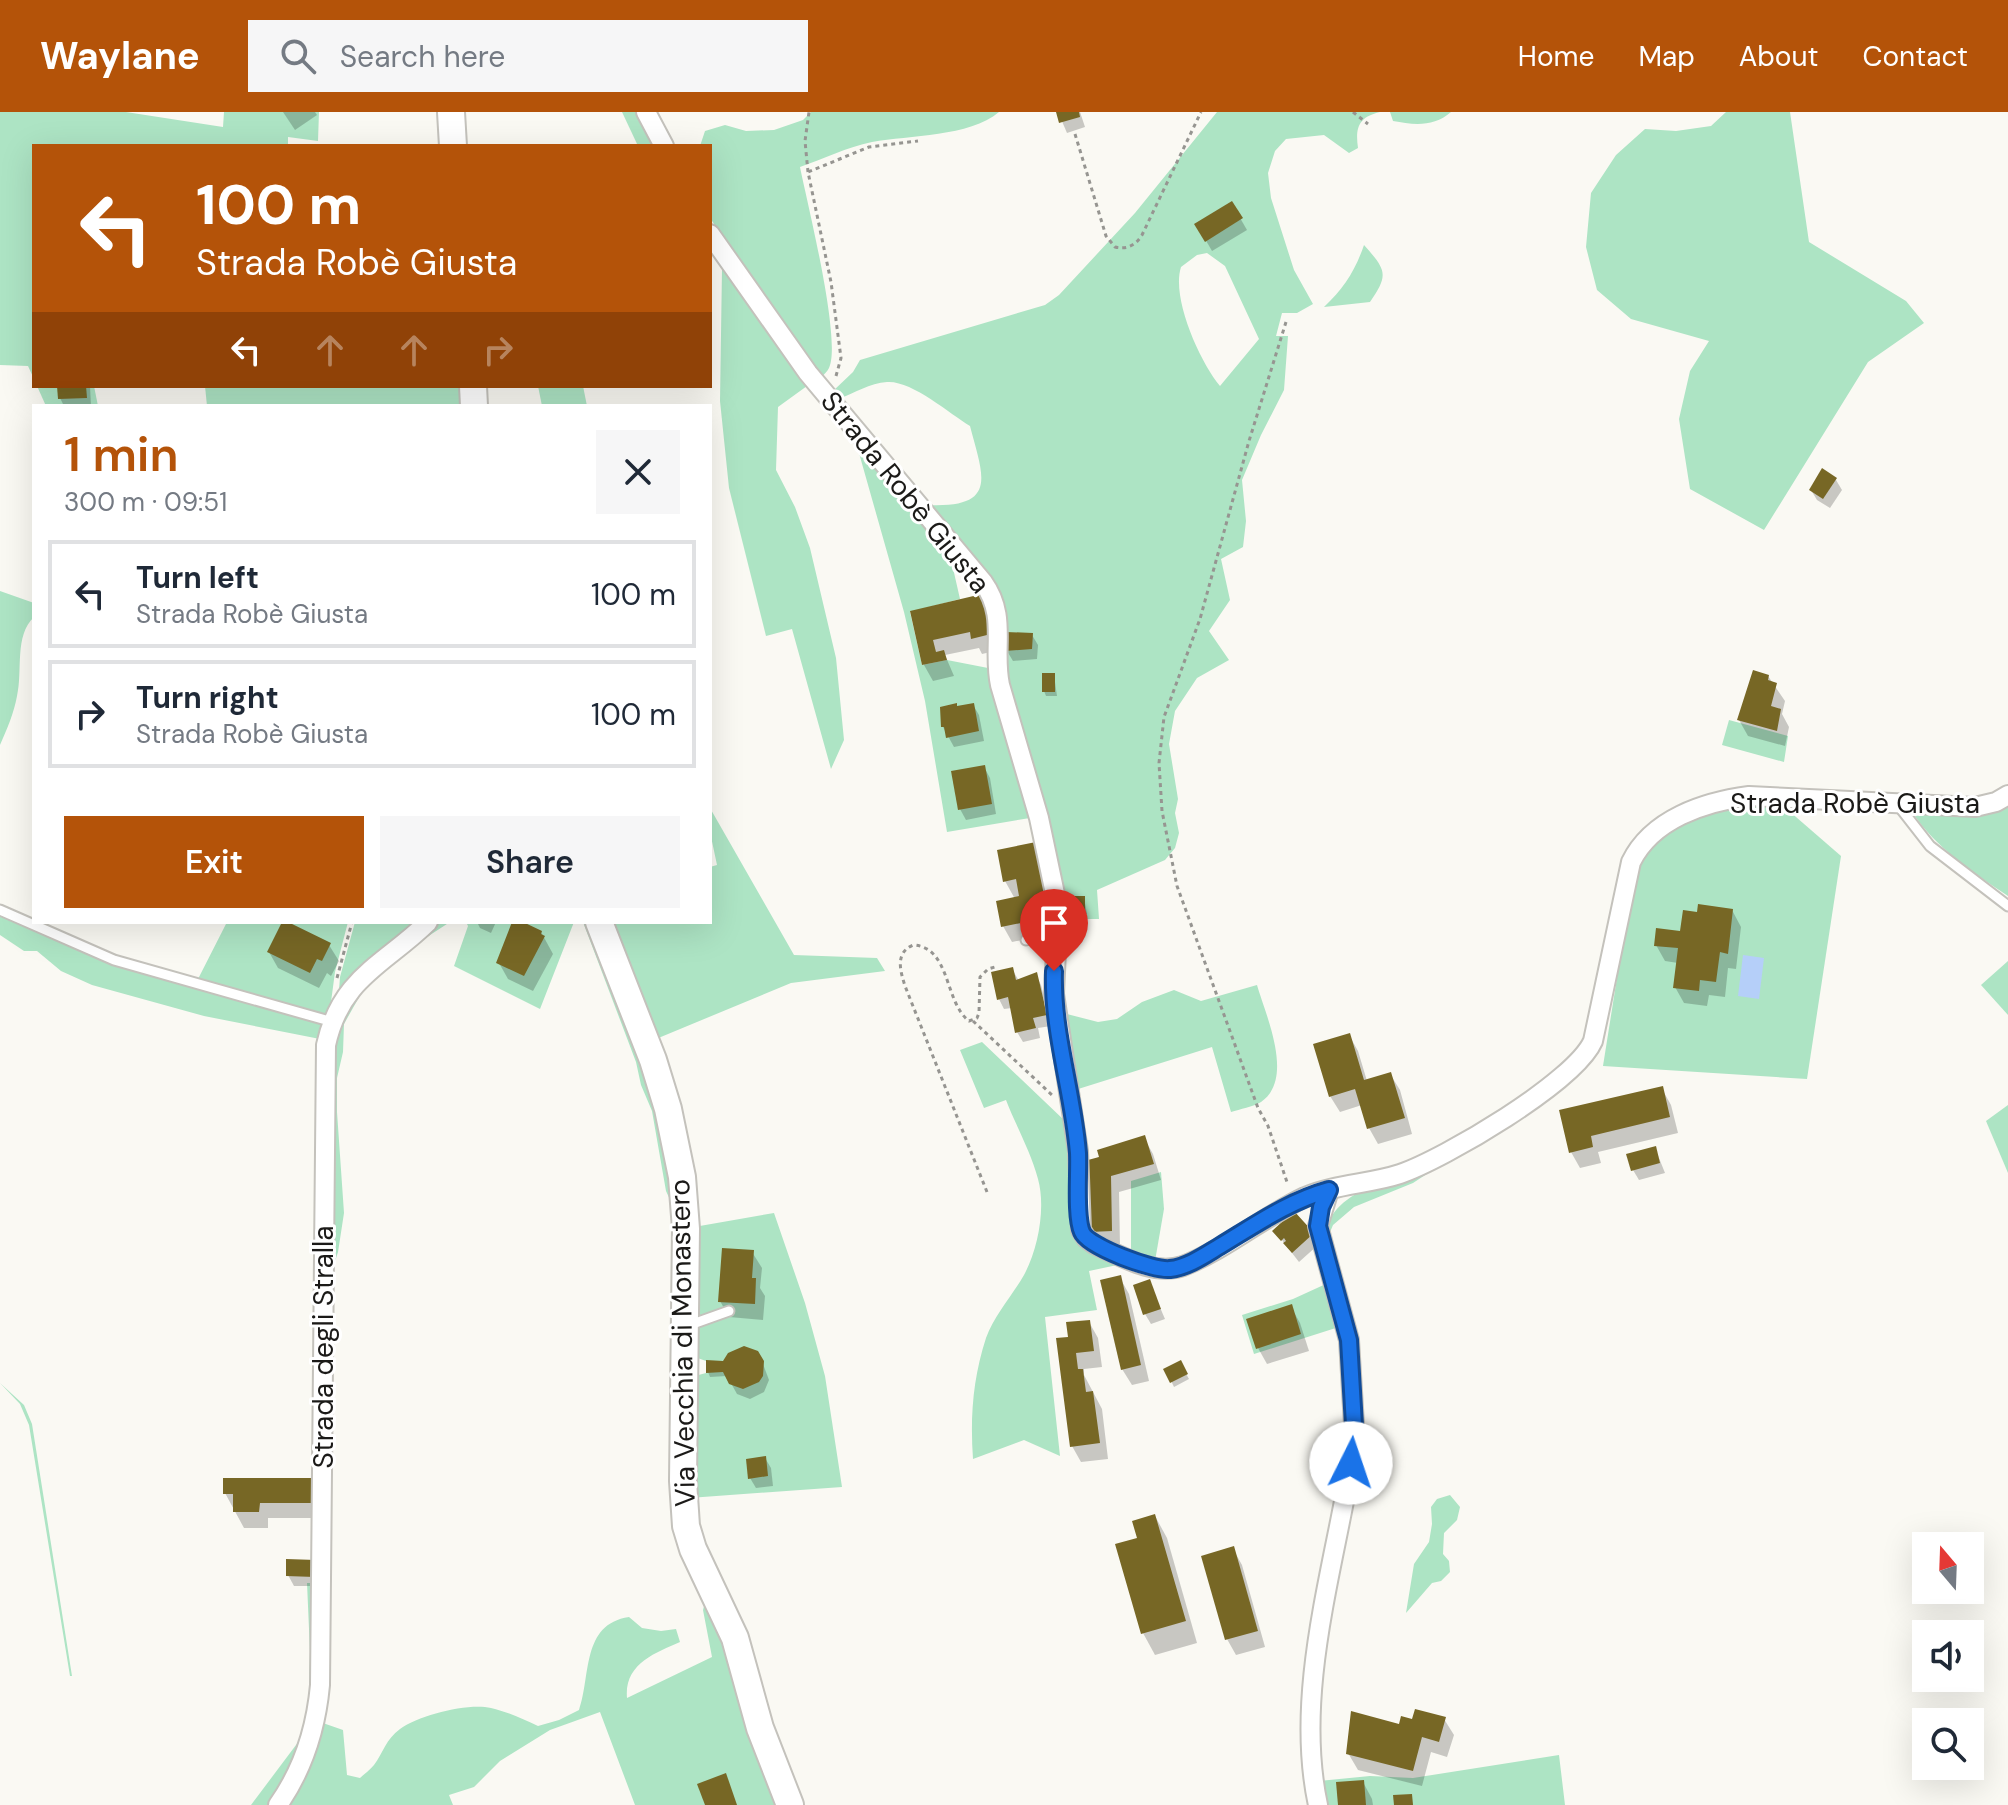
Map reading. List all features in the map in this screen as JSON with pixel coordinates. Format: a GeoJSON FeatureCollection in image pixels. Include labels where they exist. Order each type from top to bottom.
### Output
{"type":"FeatureCollection","features":[{"type":"Feature","properties":{"kind":"street"},"geometry":{"type":"LineString","coordinates":[[451,112],[453,144]]}},
{"type":"Feature","properties":{"kind":"street"},"geometry":{"type":"LineString","coordinates":[[646,112],[663,144]]}},
{"type":"Feature","properties":{"kind":"street","name":"Strada Robè Giusta"},"geometry":{"type":"LineString","coordinates":[[712,237],[822,390],[994,598],[999,625],[997,672],[1045,842],[1058,908],[1055,1005],[1078,1151],[1081,1230],[1090,1242],[1126,1258],[1157,1268],[1175,1268],[1309,1196],[1398,1175],[1442,1156],[1550,1086],[1584,1058],[1597,1030],[1631,862],[1647,839],[1671,820],[1700,807],[1749,796],[1975,807],[1996,802],[2008,795]]}},
{"type":"Feature","properties":{"kind":"street","name":"Strada degli Stralla"},"geometry":{"type":"LineString","coordinates":[[278,1805],[305,1756],[314,1729],[320,1685],[324,1058],[333,1022],[361,977],[426,924]]}},
{"type":"Feature","properties":{"kind":"street","name":"Via Vecchia di Monastero"},"geometry":{"type":"LineString","coordinates":[[600,924],[651,1052],[668,1109],[684,1189],[683,1490],[686,1526],[693,1549],[735,1638],[760,1728],[790,1805]]}},
{"type":"Feature","properties":{"kind":"street"},"geometry":{"type":"LineString","coordinates":[[1318,1805],[1311,1749],[1311,1693],[1351,1463],[1354,1425],[1347,1332],[1318,1226],[1321,1207],[1329,1190]]}},
{"type":"Feature","properties":{"kind":"lane"},"geometry":{"type":"LineString","coordinates":[[1898,805],[1930,846],[2008,906]]}},
{"type":"Feature","properties":{"kind":"lane"},"geometry":{"type":"LineString","coordinates":[[0,910],[114,960],[333,1022]]}},
{"type":"Feature","properties":{"kind":"lane"},"geometry":{"type":"LineString","coordinates":[[1026,940],[1059,933]]}},
{"type":"Feature","properties":{"kind":"lane"},"geometry":{"type":"LineString","coordinates":[[684,1327],[729,1311]]}},
{"type":"Feature","properties":{"kind":"path"},"geometry":{"type":"LineString","coordinates":[[809,112],[805,141],[808,172],[831,282],[841,358],[836,376],[822,390]]}},
{"type":"Feature","properties":{"kind":"path"},"geometry":{"type":"LineString","coordinates":[[1075,134],[1106,236],[1115,247],[1124,248],[1135,244],[1142,235],[1201,112]]}},
{"type":"Feature","properties":{"kind":"path"},"geometry":{"type":"LineString","coordinates":[[1353,112],[1368,124]]}},
{"type":"Feature","properties":{"kind":"path"},"geometry":{"type":"LineString","coordinates":[[808,172],[869,147],[918,141]]}},
{"type":"Feature","properties":{"kind":"path"},"geometry":{"type":"LineString","coordinates":[[1286,322],[1249,441],[1200,619],[1164,717],[1159,763],[1162,811],[1177,886],[1258,1108],[1287,1177],[1290,1205]]}},
{"type":"Feature","properties":{"kind":"path"},"geometry":{"type":"LineString","coordinates":[[336,983],[351,924]]}},
{"type":"Feature","properties":{"kind":"path"},"geometry":{"type":"LineString","coordinates":[[987,1192],[905,986],[900,967],[905,949],[918,944],[935,954],[958,1010],[965,1019],[973,1021],[1072,1114]]}},
{"type":"Feature","properties":{"kind":"path"},"geometry":{"type":"LineString","coordinates":[[973,1021],[980,1006],[980,977],[995,967]]}},
{"type":"Feature","properties":{"kind":"green space"},"geometry":{"type":"Polygon","coordinates":[[[0,112],[126,112],[223,127],[224,112],[319,112],[318,141],[288,137],[288,144],[32,144],[32,375],[28,366],[0,365],[0,112]]]}},
{"type":"Feature","properties":{"kind":"green space"},"geometry":{"type":"Polygon","coordinates":[[[622,112],[638,112],[655,144],[637,144],[622,112]]]}},
{"type":"Feature","properties":{"kind":"green space"},"geometry":{"type":"Polygon","coordinates":[[[811,112],[999,112],[956,131],[863,144],[800,167],[831,330],[829,368],[821,378],[712,221],[712,144],[701,144],[705,131],[725,125],[746,131],[774,130],[803,120],[811,112]]]}},
{"type":"Feature","properties":{"kind":"green space"},"geometry":{"type":"Polygon","coordinates":[[[1217,112],[1380,112],[1363,120],[1357,134],[1358,148],[1349,153],[1324,135],[1286,139],[1275,151],[1268,173],[1271,198],[1294,270],[1313,304],[1297,313],[1282,313],[1276,336],[1288,336],[1284,390],[1242,480],[1246,521],[1243,547],[1221,559],[1230,600],[1209,631],[1229,660],[1197,678],[1175,711],[1169,744],[1178,799],[1175,813],[1179,833],[1175,848],[1165,860],[1097,890],[1099,919],[1068,919],[1053,838],[1006,672],[1000,594],[996,584],[928,505],[951,505],[976,495],[981,474],[970,426],[930,398],[897,383],[874,384],[839,399],[832,392],[853,372],[860,360],[1045,305],[1059,295],[1135,213],[1217,112]],[[1207,253],[1197,255],[1181,267],[1179,280],[1189,329],[1204,362],[1220,386],[1259,339],[1225,266],[1207,253]]]}},
{"type":"Feature","properties":{"kind":"green space"},"geometry":{"type":"Polygon","coordinates":[[[1390,112],[1451,112],[1438,120],[1416,124],[1393,121],[1390,112]]]}},
{"type":"Feature","properties":{"kind":"green space"},"geometry":{"type":"Polygon","coordinates":[[[1726,112],[1790,112],[1809,242],[1906,301],[1924,323],[1868,362],[1764,530],[1690,489],[1679,419],[1690,371],[1709,341],[1631,319],[1597,290],[1586,247],[1591,193],[1616,155],[1645,129],[1676,131],[1711,126],[1726,112]]]}},
{"type":"Feature","properties":{"kind":"green space"},"geometry":{"type":"Polygon","coordinates":[[[1364,245],[1377,260],[1382,272],[1380,285],[1370,302],[1324,307],[1348,279],[1364,245]]]}},
{"type":"Feature","properties":{"kind":"green space"},"geometry":{"type":"Polygon","coordinates":[[[722,268],[807,386],[778,407],[776,470],[795,507],[810,548],[836,658],[844,740],[831,769],[792,629],[766,636],[729,488],[720,401],[722,268]]]}},
{"type":"Feature","properties":{"kind":"green space"},"geometry":{"type":"Polygon","coordinates":[[[38,388],[94,388],[98,404],[45,404],[38,388]]]}},
{"type":"Feature","properties":{"kind":"green space"},"geometry":{"type":"Polygon","coordinates":[[[205,388],[464,388],[465,404],[207,404],[205,388]]]}},
{"type":"Feature","properties":{"kind":"green space"},"geometry":{"type":"Polygon","coordinates":[[[538,388],[583,388],[587,404],[542,404],[538,388]]]}},
{"type":"Feature","properties":{"kind":"green space"},"geometry":{"type":"Polygon","coordinates":[[[857,446],[950,555],[960,599],[910,612],[922,665],[947,660],[988,668],[1030,818],[947,832],[925,701],[904,612],[857,446]]]}},
{"type":"Feature","properties":{"kind":"green space"},"geometry":{"type":"Polygon","coordinates":[[[0,591],[32,602],[32,620],[21,643],[16,702],[0,745],[0,591]]]}},
{"type":"Feature","properties":{"kind":"green space"},"geometry":{"type":"Polygon","coordinates":[[[1729,720],[1788,736],[1784,762],[1722,745],[1729,720]]]}},
{"type":"Feature","properties":{"kind":"green space"},"geometry":{"type":"Polygon","coordinates":[[[2008,803],[2008,896],[1943,848],[1912,812],[2008,803]]]}},
{"type":"Feature","properties":{"kind":"green space"},"geometry":{"type":"Polygon","coordinates":[[[1750,804],[1781,804],[1841,856],[1807,1079],[1603,1066],[1629,902],[1640,860],[1654,843],[1696,816],[1750,804]]]}},
{"type":"Feature","properties":{"kind":"green space"},"geometry":{"type":"Polygon","coordinates":[[[712,812],[794,955],[877,958],[885,971],[791,983],[656,1039],[610,924],[712,924],[712,866],[717,865],[712,841],[712,812]]]}},
{"type":"Feature","properties":{"kind":"green space"},"geometry":{"type":"Polygon","coordinates":[[[0,913],[79,949],[326,1024],[320,1039],[204,1016],[92,985],[61,971],[37,951],[24,951],[0,935],[0,913]]]}},
{"type":"Feature","properties":{"kind":"green space"},"geometry":{"type":"Polygon","coordinates":[[[226,924],[347,924],[335,972],[329,1017],[197,981],[226,924]]]}},
{"type":"Feature","properties":{"kind":"green space"},"geometry":{"type":"Polygon","coordinates":[[[354,924],[422,924],[338,1004],[340,977],[354,924]]]}},
{"type":"Feature","properties":{"kind":"green space"},"geometry":{"type":"Polygon","coordinates":[[[430,924],[447,924],[387,963],[430,924]]]}},
{"type":"Feature","properties":{"kind":"green space"},"geometry":{"type":"Polygon","coordinates":[[[573,924],[540,1009],[454,966],[468,926],[573,924]]]}},
{"type":"Feature","properties":{"kind":"green space"},"geometry":{"type":"Polygon","coordinates":[[[584,924],[590,924],[658,1107],[679,1219],[666,1191],[652,1111],[584,924]]]}},
{"type":"Feature","properties":{"kind":"green space"},"geometry":{"type":"Polygon","coordinates":[[[2008,961],[2008,1015],[1981,985],[2008,961]]]}},
{"type":"Feature","properties":{"kind":"green space"},"geometry":{"type":"Polygon","coordinates":[[[387,963],[363,990],[344,1024],[343,1052],[337,1078],[337,1112],[344,1213],[338,1252],[330,1277],[331,1048],[352,995],[387,963]]]}},
{"type":"Feature","properties":{"kind":"green space"},"geometry":{"type":"Polygon","coordinates":[[[1257,985],[1277,1063],[1271,1092],[1261,1102],[1231,1112],[1212,1047],[1075,1090],[1063,1013],[1098,1022],[1117,1019],[1142,1002],[1174,990],[1201,1001],[1257,985]]]}},
{"type":"Feature","properties":{"kind":"green space"},"geometry":{"type":"Polygon","coordinates":[[[982,1042],[1065,1121],[1072,1218],[1122,1264],[1089,1271],[1097,1310],[1045,1317],[1060,1456],[1024,1440],[973,1459],[972,1428],[978,1368],[994,1321],[1029,1265],[1037,1241],[1041,1203],[1035,1169],[1006,1100],[984,1108],[960,1050],[982,1042]]]}},
{"type":"Feature","properties":{"kind":"green space"},"geometry":{"type":"Polygon","coordinates":[[[2008,1105],[2008,1173],[1986,1121],[2008,1105]]]}},
{"type":"Feature","properties":{"kind":"green space"},"geometry":{"type":"Polygon","coordinates":[[[1445,1162],[1413,1183],[1354,1207],[1333,1225],[1326,1242],[1328,1224],[1337,1209],[1351,1197],[1389,1179],[1445,1162]]]}},
{"type":"Feature","properties":{"kind":"green space"},"geometry":{"type":"Polygon","coordinates":[[[1161,1172],[1164,1209],[1155,1261],[1131,1252],[1131,1181],[1161,1172]]]}},
{"type":"Feature","properties":{"kind":"green space"},"geometry":{"type":"Polygon","coordinates":[[[774,1213],[805,1303],[825,1376],[842,1487],[689,1498],[691,1377],[706,1373],[706,1361],[692,1356],[694,1227],[774,1213]]]}},
{"type":"Feature","properties":{"kind":"green space"},"geometry":{"type":"Polygon","coordinates":[[[1328,1283],[1342,1326],[1254,1354],[1242,1315],[1293,1299],[1328,1283]]]}},
{"type":"Feature","properties":{"kind":"green space"},"geometry":{"type":"Polygon","coordinates":[[[0,1383],[24,1405],[32,1424],[72,1676],[29,1425],[20,1404],[0,1383]]]}},
{"type":"Feature","properties":{"kind":"green space"},"geometry":{"type":"Polygon","coordinates":[[[1450,1495],[1460,1507],[1457,1520],[1444,1533],[1443,1554],[1449,1561],[1450,1572],[1441,1581],[1432,1583],[1406,1613],[1414,1564],[1429,1542],[1431,1507],[1437,1499],[1450,1495]]]}},
{"type":"Feature","properties":{"kind":"green space"},"geometry":{"type":"Polygon","coordinates":[[[307,1583],[315,1583],[315,1670],[308,1722],[310,1652],[307,1583]]]}},
{"type":"Feature","properties":{"kind":"green space"},"geometry":{"type":"Polygon","coordinates":[[[706,1599],[710,1599],[781,1805],[635,1805],[600,1712],[550,1730],[500,1761],[474,1787],[449,1795],[453,1805],[285,1805],[320,1722],[343,1730],[347,1775],[360,1778],[374,1765],[395,1733],[431,1715],[481,1707],[538,1726],[559,1720],[579,1710],[595,1641],[614,1622],[629,1617],[642,1628],[661,1631],[676,1629],[680,1642],[651,1656],[636,1668],[627,1686],[627,1698],[712,1657],[703,1610],[706,1599]]]}},
{"type":"Feature","properties":{"kind":"green space"},"geometry":{"type":"Polygon","coordinates":[[[306,1732],[288,1780],[272,1805],[251,1805],[306,1732]]]}},
{"type":"Feature","properties":{"kind":"green space"},"geometry":{"type":"Polygon","coordinates":[[[1559,1755],[1565,1805],[1323,1805],[1319,1781],[1370,1776],[1413,1778],[1559,1755]]]}},
{"type":"Feature","properties":{"kind":"water"},"geometry":{"type":"Polygon","coordinates":[[[1743,955],[1764,958],[1759,999],[1738,996],[1743,955]]]}},
{"type":"Feature","properties":{"kind":"building"},"geometry":{"type":"Polygon","coordinates":[[[1056,112],[1079,112],[1080,117],[1059,123],[1056,112]]]}},
{"type":"Feature","properties":{"kind":"building"},"geometry":{"type":"Polygon","coordinates":[[[1232,201],[1243,218],[1205,242],[1194,224],[1232,201]]]}},
{"type":"Feature","properties":{"kind":"building"},"geometry":{"type":"Polygon","coordinates":[[[57,388],[86,388],[87,398],[58,399],[57,388]]]}},
{"type":"Feature","properties":{"kind":"building"},"geometry":{"type":"Polygon","coordinates":[[[1822,468],[1837,478],[1823,499],[1809,490],[1822,468]]]}},
{"type":"Feature","properties":{"kind":"building"},"geometry":{"type":"Polygon","coordinates":[[[982,594],[991,634],[971,639],[970,632],[933,640],[936,652],[944,650],[947,660],[922,665],[910,611],[982,594]]]}},
{"type":"Feature","properties":{"kind":"building"},"geometry":{"type":"Polygon","coordinates":[[[1006,632],[1033,633],[1032,649],[1005,651],[1006,632]]]}},
{"type":"Feature","properties":{"kind":"building"},"geometry":{"type":"Polygon","coordinates":[[[1753,670],[1769,675],[1768,680],[1777,683],[1771,706],[1781,709],[1777,731],[1737,720],[1753,670]]]}},
{"type":"Feature","properties":{"kind":"building"},"geometry":{"type":"Polygon","coordinates":[[[1042,673],[1055,673],[1055,692],[1042,692],[1042,673]]]}},
{"type":"Feature","properties":{"kind":"building"},"geometry":{"type":"Polygon","coordinates":[[[957,703],[957,706],[974,703],[979,731],[946,738],[944,727],[941,727],[940,707],[957,703]]]}},
{"type":"Feature","properties":{"kind":"building"},"geometry":{"type":"Polygon","coordinates":[[[985,765],[992,804],[958,810],[951,771],[985,765]]]}},
{"type":"Feature","properties":{"kind":"building"},"geometry":{"type":"Polygon","coordinates":[[[1036,842],[1051,917],[1001,927],[996,901],[1019,896],[1016,879],[1003,882],[997,850],[1036,842]]]}},
{"type":"Feature","properties":{"kind":"building"},"geometry":{"type":"Polygon","coordinates":[[[1073,896],[1085,896],[1085,910],[1072,910],[1073,896]]]}},
{"type":"Feature","properties":{"kind":"building"},"geometry":{"type":"Polygon","coordinates":[[[1698,904],[1733,909],[1728,954],[1720,952],[1716,982],[1700,980],[1699,991],[1673,988],[1678,948],[1654,946],[1656,928],[1680,931],[1683,910],[1697,912],[1698,904]]]}},
{"type":"Feature","properties":{"kind":"building"},"geometry":{"type":"Polygon","coordinates":[[[281,924],[292,924],[331,943],[322,961],[317,959],[310,973],[267,952],[281,924]]]}},
{"type":"Feature","properties":{"kind":"building"},"geometry":{"type":"Polygon","coordinates":[[[511,924],[527,924],[542,931],[541,934],[545,936],[524,976],[496,963],[511,924]]]}},
{"type":"Feature","properties":{"kind":"building"},"geometry":{"type":"Polygon","coordinates":[[[1013,967],[1016,980],[1037,972],[1047,1015],[1033,1018],[1036,1028],[1015,1033],[1008,997],[997,1000],[991,972],[1013,967]]]}},
{"type":"Feature","properties":{"kind":"building"},"geometry":{"type":"Polygon","coordinates":[[[1350,1033],[1364,1080],[1391,1072],[1405,1118],[1367,1129],[1355,1089],[1329,1097],[1313,1044],[1350,1033]]]}},
{"type":"Feature","properties":{"kind":"building"},"geometry":{"type":"Polygon","coordinates":[[[1663,1086],[1670,1117],[1591,1136],[1593,1147],[1569,1153],[1559,1110],[1663,1086]]]}},
{"type":"Feature","properties":{"kind":"building"},"geometry":{"type":"Polygon","coordinates":[[[1145,1135],[1154,1164],[1111,1176],[1112,1231],[1090,1232],[1088,1160],[1099,1157],[1097,1150],[1145,1135]]]}},
{"type":"Feature","properties":{"kind":"building"},"geometry":{"type":"Polygon","coordinates":[[[1656,1146],[1660,1163],[1631,1171],[1626,1154],[1656,1146]]]}},
{"type":"Feature","properties":{"kind":"building"},"geometry":{"type":"Polygon","coordinates":[[[1294,1211],[1314,1233],[1292,1253],[1283,1243],[1286,1241],[1284,1238],[1281,1241],[1272,1231],[1294,1211]]]}},
{"type":"Feature","properties":{"kind":"building"},"geometry":{"type":"Polygon","coordinates":[[[722,1248],[754,1250],[752,1278],[756,1278],[755,1304],[718,1302],[722,1248]]]}},
{"type":"Feature","properties":{"kind":"building"},"geometry":{"type":"Polygon","coordinates":[[[1121,1275],[1141,1365],[1121,1370],[1100,1280],[1121,1275]]]}},
{"type":"Feature","properties":{"kind":"building"},"geometry":{"type":"Polygon","coordinates":[[[1150,1279],[1161,1309],[1143,1315],[1133,1285],[1150,1279]]]}},
{"type":"Feature","properties":{"kind":"building"},"geometry":{"type":"Polygon","coordinates":[[[1292,1304],[1301,1334],[1256,1349],[1246,1319],[1292,1304]]]}},
{"type":"Feature","properties":{"kind":"building"},"geometry":{"type":"Polygon","coordinates":[[[1090,1320],[1094,1351],[1076,1353],[1078,1369],[1083,1369],[1086,1392],[1093,1391],[1100,1443],[1070,1447],[1056,1338],[1068,1337],[1066,1322],[1090,1320]]]}},
{"type":"Feature","properties":{"kind":"building"},"geometry":{"type":"Polygon","coordinates":[[[744,1346],[758,1351],[764,1361],[763,1376],[759,1382],[743,1389],[729,1384],[723,1372],[706,1373],[706,1360],[723,1361],[728,1353],[744,1346]]]}},
{"type":"Feature","properties":{"kind":"building"},"geometry":{"type":"Polygon","coordinates":[[[1181,1360],[1188,1374],[1170,1383],[1163,1369],[1181,1360]]]}},
{"type":"Feature","properties":{"kind":"building"},"geometry":{"type":"Polygon","coordinates":[[[766,1456],[768,1476],[748,1479],[746,1459],[766,1456]]]}},
{"type":"Feature","properties":{"kind":"building"},"geometry":{"type":"Polygon","coordinates":[[[223,1478],[317,1478],[316,1503],[260,1503],[259,1512],[233,1512],[233,1494],[223,1494],[223,1478]]]}},
{"type":"Feature","properties":{"kind":"building"},"geometry":{"type":"Polygon","coordinates":[[[1155,1514],[1186,1621],[1141,1634],[1115,1544],[1137,1538],[1132,1521],[1155,1514]]]}},
{"type":"Feature","properties":{"kind":"building"},"geometry":{"type":"Polygon","coordinates":[[[1234,1546],[1258,1631],[1225,1640],[1201,1556],[1234,1546]]]}},
{"type":"Feature","properties":{"kind":"building"},"geometry":{"type":"Polygon","coordinates":[[[286,1559],[316,1560],[315,1577],[286,1576],[286,1559]]]}},
{"type":"Feature","properties":{"kind":"building"},"geometry":{"type":"Polygon","coordinates":[[[1415,1709],[1446,1717],[1439,1742],[1422,1737],[1413,1771],[1346,1754],[1351,1711],[1399,1724],[1401,1716],[1412,1719],[1415,1709]]]}},
{"type":"Feature","properties":{"kind":"building"},"geometry":{"type":"Polygon","coordinates":[[[726,1773],[737,1805],[705,1805],[697,1784],[726,1773]]]}},
{"type":"Feature","properties":{"kind":"building"},"geometry":{"type":"Polygon","coordinates":[[[1364,1780],[1366,1805],[1338,1805],[1336,1782],[1364,1780]]]}},
{"type":"Feature","properties":{"kind":"building"},"geometry":{"type":"Polygon","coordinates":[[[1412,1794],[1413,1805],[1394,1805],[1393,1795],[1412,1794]]]}},
{"type":"Feature","properties":{"kind":"route"},"geometry":{"type":"LineString","coordinates":[[1054,971],[1056,1016],[1078,1151],[1081,1230],[1090,1242],[1126,1258],[1168,1270],[1190,1263],[1290,1205],[1329,1190],[1321,1207],[1318,1226],[1349,1340],[1354,1425],[1351,1463]]}}]}
